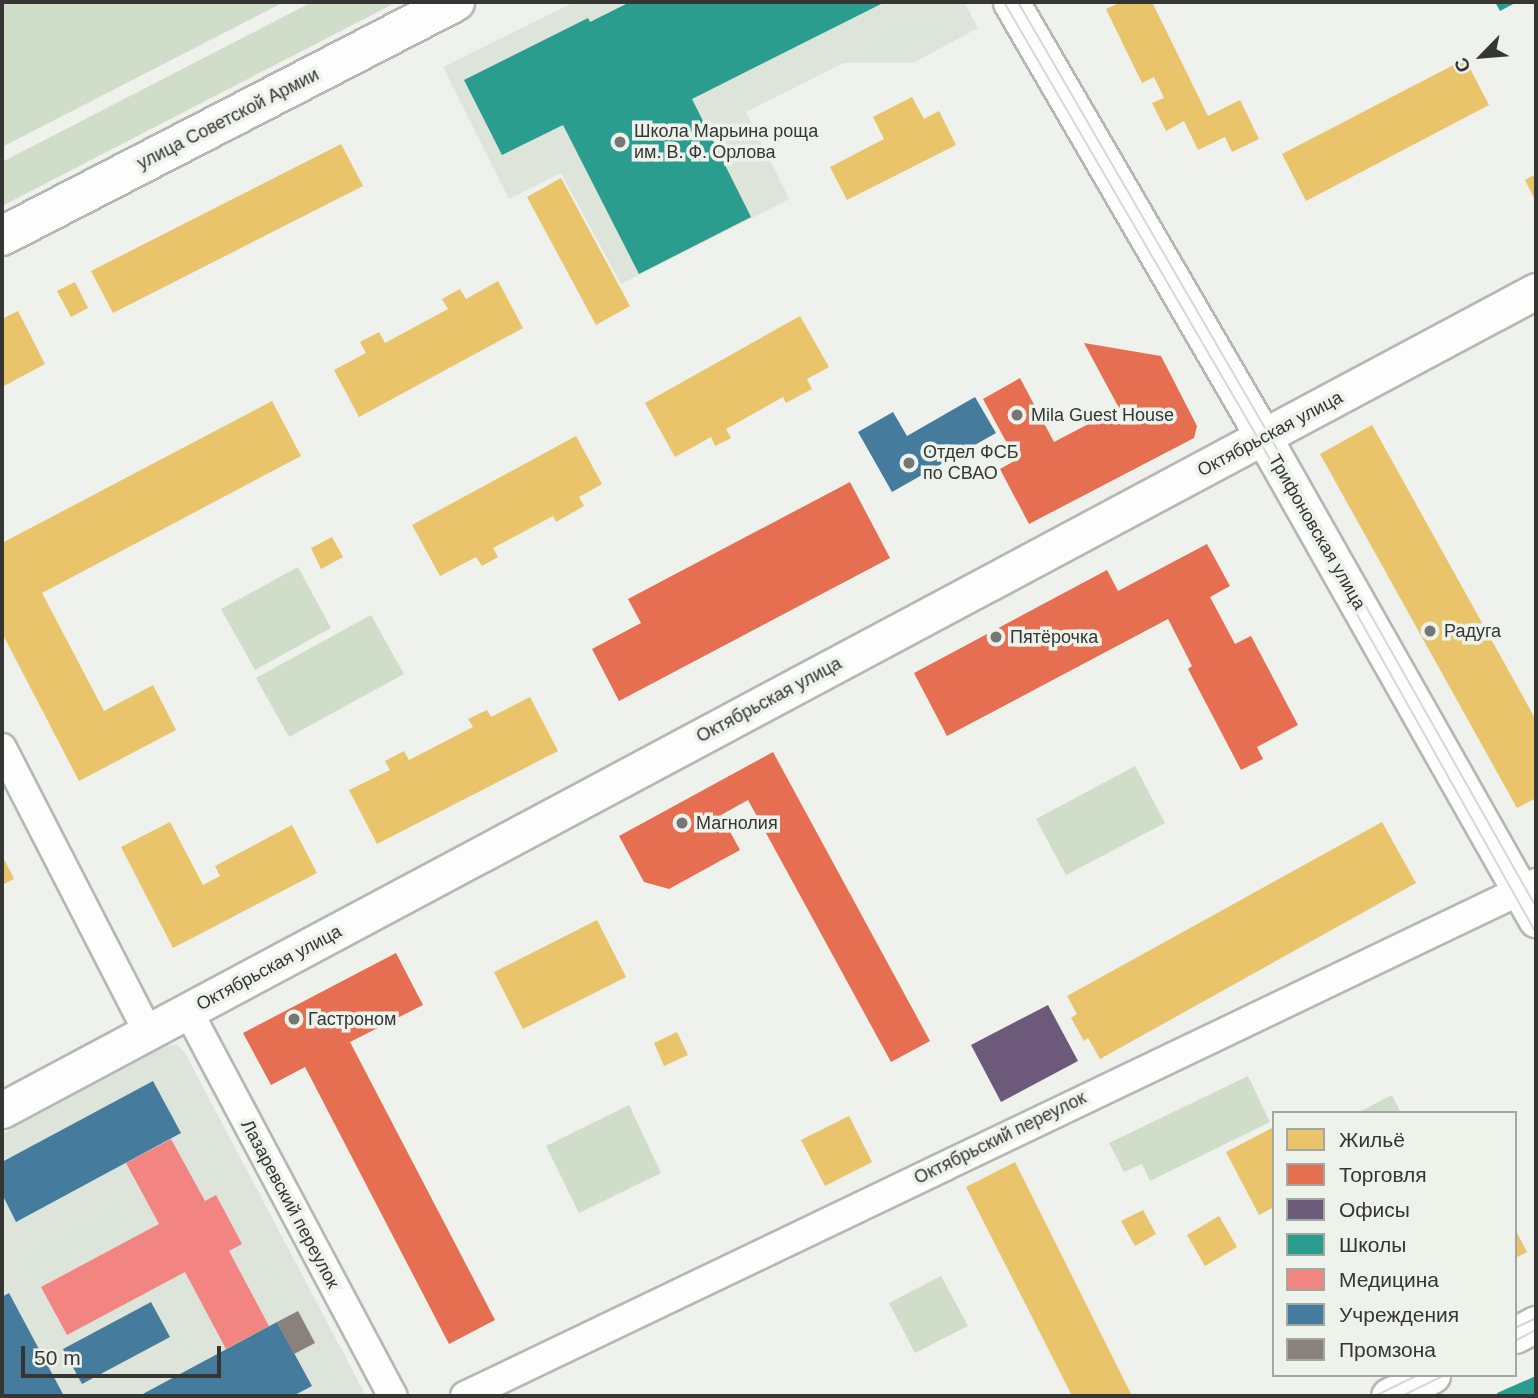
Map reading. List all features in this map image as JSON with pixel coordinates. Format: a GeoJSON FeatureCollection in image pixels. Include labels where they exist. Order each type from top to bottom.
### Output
{"type":"FeatureCollection","features":[{"type":"Feature","properties":{"kind":"main road","name":"улица Советской Армии"},"geometry":{"type":"LineString","coordinates":[[2,236],[455,2]]}},
{"type":"Feature","properties":{"kind":"street","name":"Трифоновская улица"},"geometry":{"type":"LineString","coordinates":[[1011,2],[1531,897]]}},
{"type":"Feature","properties":{"kind":"street","name":"Октябрьская улица"},"geometry":{"type":"LineString","coordinates":[[2,1110],[1264,438],[1536,290]]}},
{"type":"Feature","properties":{"kind":"street"},"geometry":{"type":"LineString","coordinates":[[2,748],[148,1032]]}},
{"type":"Feature","properties":{"kind":"street","name":"Октябрьский переулок"},"geometry":{"type":"LineString","coordinates":[[465,1396],[1531,897]]}},
{"type":"Feature","properties":{"kind":"street","name":"Лазаревский переулок"},"geometry":{"type":"LineString","coordinates":[[188,1011],[393,1396]]}},
{"type":"Feature","properties":{"kind":"street"},"geometry":{"type":"LineString","coordinates":[[1517,1334],[1536,1324]]}},
{"type":"Feature","properties":{"kind":"street"},"geometry":{"type":"LineString","coordinates":[[1389,1396],[1428,1377]]}},
{"type":"Feature","properties":{"kind":"shaded area","name":"Школа Марьина роща им. В. Ф. Орлова"},"geometry":{"type":"Polygon","coordinates":[[[574,2],[964,2],[978,28],[913,63],[843,63],[746,112],[789,199],[621,284],[561,173],[509,199],[443,67],[574,2]]]}},
{"type":"Feature","properties":{"kind":"shaded area"},"geometry":{"type":"Polygon","coordinates":[[[176,1044],[185,1053],[366,1396],[2,1396],[2,1134],[164,1047],[176,1044]]]}},
{"type":"Feature","properties":{"kind":"green space"},"geometry":{"type":"Polygon","coordinates":[[[2,2],[284,2],[2,147],[2,2]]]}},
{"type":"Feature","properties":{"kind":"green space"},"geometry":{"type":"Polygon","coordinates":[[[312,2],[397,2],[2,206],[2,162],[312,2]]]}},
{"type":"Feature","properties":{"kind":"green space"},"geometry":{"type":"Polygon","coordinates":[[[298,567],[331,628],[255,670],[221,609],[298,567]]]}},
{"type":"Feature","properties":{"kind":"green space"},"geometry":{"type":"Polygon","coordinates":[[[371,615],[404,674],[289,737],[256,678],[371,615]]]}},
{"type":"Feature","properties":{"kind":"green space"},"geometry":{"type":"Polygon","coordinates":[[[1135,766],[1165,823],[1066,875],[1036,819],[1135,766]]]}},
{"type":"Feature","properties":{"kind":"green space"},"geometry":{"type":"Polygon","coordinates":[[[1248,1076],[1270,1122],[1150,1181],[1142,1164],[1124,1172],[1109,1143],[1248,1076]]]}},
{"type":"Feature","properties":{"kind":"green space"},"geometry":{"type":"Polygon","coordinates":[[[1392,1095],[1400,1111],[1361,1111],[1392,1095]]]}},
{"type":"Feature","properties":{"kind":"green space"},"geometry":{"type":"Polygon","coordinates":[[[629,1105],[661,1173],[579,1213],[546,1146],[629,1105]]]}},
{"type":"Feature","properties":{"kind":"green space"},"geometry":{"type":"Polygon","coordinates":[[[941,1276],[968,1326],[915,1353],[889,1303],[941,1276]]]}},
{"type":"Feature","properties":{"kind":"building: Жильё"},"geometry":{"type":"Polygon","coordinates":[[[1115,2],[1152,2],[1208,116],[1240,100],[1259,139],[1232,152],[1225,137],[1198,150],[1184,121],[1166,131],[1152,103],[1164,98],[1154,77],[1142,83],[1106,9],[1117,4],[1115,2]]]}},
{"type":"Feature","properties":{"kind":"building: Жильё"},"geometry":{"type":"Polygon","coordinates":[[[1465,59],[1489,105],[1306,201],[1282,154],[1465,59]]]}},
{"type":"Feature","properties":{"kind":"building: Жильё"},"geometry":{"type":"Polygon","coordinates":[[[912,97],[924,119],[939,111],[956,145],[847,200],[830,167],[884,139],[873,117],[912,97]]]}},
{"type":"Feature","properties":{"kind":"building: Жильё"},"geometry":{"type":"Polygon","coordinates":[[[341,144],[363,186],[113,313],[91,271],[341,144]]]}},
{"type":"Feature","properties":{"kind":"building: Жильё"},"geometry":{"type":"Polygon","coordinates":[[[1536,174],[1536,202],[1525,180],[1536,174]]]}},
{"type":"Feature","properties":{"kind":"building: Жильё"},"geometry":{"type":"Polygon","coordinates":[[[561,178],[630,306],[596,325],[527,197],[561,178]]]}},
{"type":"Feature","properties":{"kind":"building: Жильё"},"geometry":{"type":"Polygon","coordinates":[[[498,281],[523,328],[359,417],[334,370],[366,353],[360,342],[379,332],[385,343],[448,309],[442,299],[460,289],[466,299],[498,281]]]}},
{"type":"Feature","properties":{"kind":"building: Жильё"},"geometry":{"type":"Polygon","coordinates":[[[75,282],[88,308],[71,317],[57,291],[75,282]]]}},
{"type":"Feature","properties":{"kind":"building: Жильё"},"geometry":{"type":"Polygon","coordinates":[[[18,311],[45,364],[2,387],[2,319],[18,311]]]}},
{"type":"Feature","properties":{"kind":"building: Жильё"},"geometry":{"type":"Polygon","coordinates":[[[800,316],[829,367],[807,379],[812,389],[786,403],[783,397],[726,429],[731,438],[715,446],[711,437],[675,457],[645,403],[800,316]]]}},
{"type":"Feature","properties":{"kind":"building: Жильё"},"geometry":{"type":"Polygon","coordinates":[[[272,401],[301,456],[42,593],[104,711],[153,685],[176,730],[79,781],[2,633],[2,543],[272,401]]]}},
{"type":"Feature","properties":{"kind":"building: Жильё"},"geometry":{"type":"Polygon","coordinates":[[[1372,425],[1536,720],[1536,798],[1517,808],[1320,454],[1372,425]]]}},
{"type":"Feature","properties":{"kind":"building: Жильё"},"geometry":{"type":"Polygon","coordinates":[[[576,436],[602,484],[579,497],[584,506],[556,522],[553,516],[493,548],[498,557],[482,566],[476,557],[440,576],[412,525],[576,436]]]}},
{"type":"Feature","properties":{"kind":"building: Жильё"},"geometry":{"type":"Polygon","coordinates":[[[332,537],[343,557],[321,569],[311,548],[332,537]]]}},
{"type":"Feature","properties":{"kind":"building: Жильё"},"geometry":{"type":"Polygon","coordinates":[[[530,697],[558,751],[377,844],[349,790],[390,770],[385,761],[404,751],[409,760],[473,727],[468,719],[487,710],[491,717],[530,697]]]}},
{"type":"Feature","properties":{"kind":"building: Жильё"},"geometry":{"type":"Polygon","coordinates":[[[170,822],[203,885],[220,876],[215,866],[292,825],[317,873],[173,948],[121,847],[170,822]]]}},
{"type":"Feature","properties":{"kind":"building: Жильё"},"geometry":{"type":"Polygon","coordinates":[[[1382,822],[1416,883],[1100,1059],[1088,1038],[1084,1041],[1071,1018],[1077,1014],[1067,996],[1382,822]]]}},
{"type":"Feature","properties":{"kind":"building: Жильё"},"geometry":{"type":"Polygon","coordinates":[[[2,855],[14,879],[2,885],[2,855]]]}},
{"type":"Feature","properties":{"kind":"building: Жильё"},"geometry":{"type":"Polygon","coordinates":[[[597,920],[626,977],[523,1029],[494,972],[597,920]]]}},
{"type":"Feature","properties":{"kind":"building: Жильё"},"geometry":{"type":"Polygon","coordinates":[[[677,1032],[688,1055],[664,1066],[654,1043],[677,1032]]]}},
{"type":"Feature","properties":{"kind":"building: Жильё"},"geometry":{"type":"Polygon","coordinates":[[[849,1116],[872,1162],[825,1186],[801,1140],[849,1116]]]}},
{"type":"Feature","properties":{"kind":"building: Жильё"},"geometry":{"type":"Polygon","coordinates":[[[1272,1128],[1272,1208],[1259,1215],[1226,1152],[1272,1128]]]}},
{"type":"Feature","properties":{"kind":"building: Жильё"},"geometry":{"type":"Polygon","coordinates":[[[1015,1162],[1132,1396],[1072,1396],[966,1187],[1015,1162]]]}},
{"type":"Feature","properties":{"kind":"building: Жильё"},"geometry":{"type":"Polygon","coordinates":[[[1143,1210],[1156,1234],[1135,1246],[1121,1221],[1143,1210]]]}},
{"type":"Feature","properties":{"kind":"building: Жильё"},"geometry":{"type":"Polygon","coordinates":[[[1219,1216],[1237,1247],[1205,1266],[1187,1235],[1219,1216]]]}},
{"type":"Feature","properties":{"kind":"building: Жильё"},"geometry":{"type":"Polygon","coordinates":[[[1517,1233],[1527,1252],[1517,1257],[1517,1233]]]}},
{"type":"Feature","properties":{"kind":"building: Торговля"},"geometry":{"type":"Polygon","coordinates":[[[1084,343],[1161,356],[1197,426],[1194,438],[1029,524],[1000,469],[1016,460],[983,399],[1020,378],[1054,442],[1119,408],[1084,343]]]}},
{"type":"Feature","properties":{"kind":"building: Торговля"},"geometry":{"type":"Polygon","coordinates":[[[850,482],[890,558],[619,701],[592,649],[641,623],[628,599],[850,482]]]}},
{"type":"Feature","properties":{"kind":"building: Торговля"},"geometry":{"type":"Polygon","coordinates":[[[1207,544],[1230,586],[1210,597],[1235,644],[1251,636],[1298,725],[1257,747],[1263,759],[1241,770],[1188,669],[1192,666],[1168,619],[947,736],[914,673],[1107,570],[1118,591],[1207,544]]]}},
{"type":"Feature","properties":{"kind":"building: Торговля"},"geometry":{"type":"Polygon","coordinates":[[[773,752],[930,1041],[891,1062],[748,800],[721,815],[740,850],[669,889],[644,882],[619,836],[773,752]]]}},
{"type":"Feature","properties":{"kind":"building: Торговля"},"geometry":{"type":"Polygon","coordinates":[[[396,953],[423,1005],[350,1042],[495,1320],[449,1344],[305,1067],[271,1085],[243,1033],[396,953]]]}},
{"type":"Feature","properties":{"kind":"building: Офисы"},"geometry":{"type":"Polygon","coordinates":[[[1048,1005],[1078,1061],[1001,1102],[971,1045],[1048,1005]]]}},
{"type":"Feature","properties":{"kind":"building: Школы","name":"Школа Марьина роща им. В. Ф. Орлова"},"geometry":{"type":"Polygon","coordinates":[[[630,2],[885,2],[692,99],[751,217],[639,274],[563,125],[502,155],[464,80],[588,18],[590,22],[630,2]]]}},
{"type":"Feature","properties":{"kind":"building: Школы"},"geometry":{"type":"Polygon","coordinates":[[[1495,2],[1517,2],[1500,11],[1495,2]]]}},
{"type":"Feature","properties":{"kind":"building: Школы"},"geometry":{"type":"Polygon","coordinates":[[[1536,1376],[1536,1396],[1499,1396],[1497,1393],[1536,1376]]]}},
{"type":"Feature","properties":{"kind":"building: Медицина"},"geometry":{"type":"Polygon","coordinates":[[[171,1139],[205,1201],[216,1195],[242,1244],[229,1251],[269,1326],[226,1349],[185,1272],[67,1335],[41,1287],[159,1224],[126,1163],[171,1139]]]}},
{"type":"Feature","properties":{"kind":"building: Учреждения","name":"Отдел ФСБ по СВАО"},"geometry":{"type":"Polygon","coordinates":[[[975,397],[996,433],[892,492],[858,432],[893,412],[907,436],[975,397]]]}},
{"type":"Feature","properties":{"kind":"building: Учреждения"},"geometry":{"type":"Polygon","coordinates":[[[153,1081],[181,1133],[16,1222],[2,1194],[2,1162],[153,1081]]]}},
{"type":"Feature","properties":{"kind":"building: Учреждения"},"geometry":{"type":"Polygon","coordinates":[[[9,1293],[64,1396],[2,1396],[2,1297],[9,1293]]]}},
{"type":"Feature","properties":{"kind":"building: Учреждения"},"geometry":{"type":"Polygon","coordinates":[[[151,1302],[170,1337],[82,1384],[63,1349],[151,1302]]]}},
{"type":"Feature","properties":{"kind":"building: Учреждения"},"geometry":{"type":"Polygon","coordinates":[[[277,1322],[312,1386],[293,1396],[139,1396],[277,1322]]]}},
{"type":"Feature","properties":{"kind":"building: Промзона"},"geometry":{"type":"Polygon","coordinates":[[[298,1311],[315,1343],[294,1354],[277,1322],[298,1311]]]}},
{"type":"Feature","properties":{"kind":"tram line"},"geometry":{"type":"LineString","coordinates":[[1004,2],[1259,440],[1536,933]]}},
{"type":"Feature","properties":{"kind":"tram line"},"geometry":{"type":"LineString","coordinates":[[1018,2],[1269,435],[1536,907]]}},
{"type":"Feature","properties":{"kind":"tram line"},"geometry":{"type":"LineString","coordinates":[[1517,1327],[1536,1318]]}},
{"type":"Feature","properties":{"kind":"tram line"},"geometry":{"type":"LineString","coordinates":[[1517,1340],[1536,1330]]}},
{"type":"Feature","properties":{"kind":"tram line"},"geometry":{"type":"LineString","coordinates":[[1375,1396],[1414,1377]]}},
{"type":"Feature","properties":{"kind":"tram line"},"geometry":{"type":"LineString","coordinates":[[1402,1396],[1441,1377]]}},
{"type":"Feature","properties":{"kind":"place","name":"Школа Марьина роща им. В. Ф. Орлова"},"geometry":{"type":"Point","coordinates":[620,142]}},
{"type":"Feature","properties":{"kind":"place","name":"Mila Guest House"},"geometry":{"type":"Point","coordinates":[1017,415]}},
{"type":"Feature","properties":{"kind":"place","name":"Отдел ФСБ по СВАО"},"geometry":{"type":"Point","coordinates":[909,463]}},
{"type":"Feature","properties":{"kind":"place","name":"Радуга"},"geometry":{"type":"Point","coordinates":[1430,631]}},
{"type":"Feature","properties":{"kind":"place","name":"Пятёрочка"},"geometry":{"type":"Point","coordinates":[996,637]}},
{"type":"Feature","properties":{"kind":"place","name":"Магнолия"},"geometry":{"type":"Point","coordinates":[682,823]}},
{"type":"Feature","properties":{"kind":"place","name":"Гастроном"},"geometry":{"type":"Point","coordinates":[294,1019]}}]}
